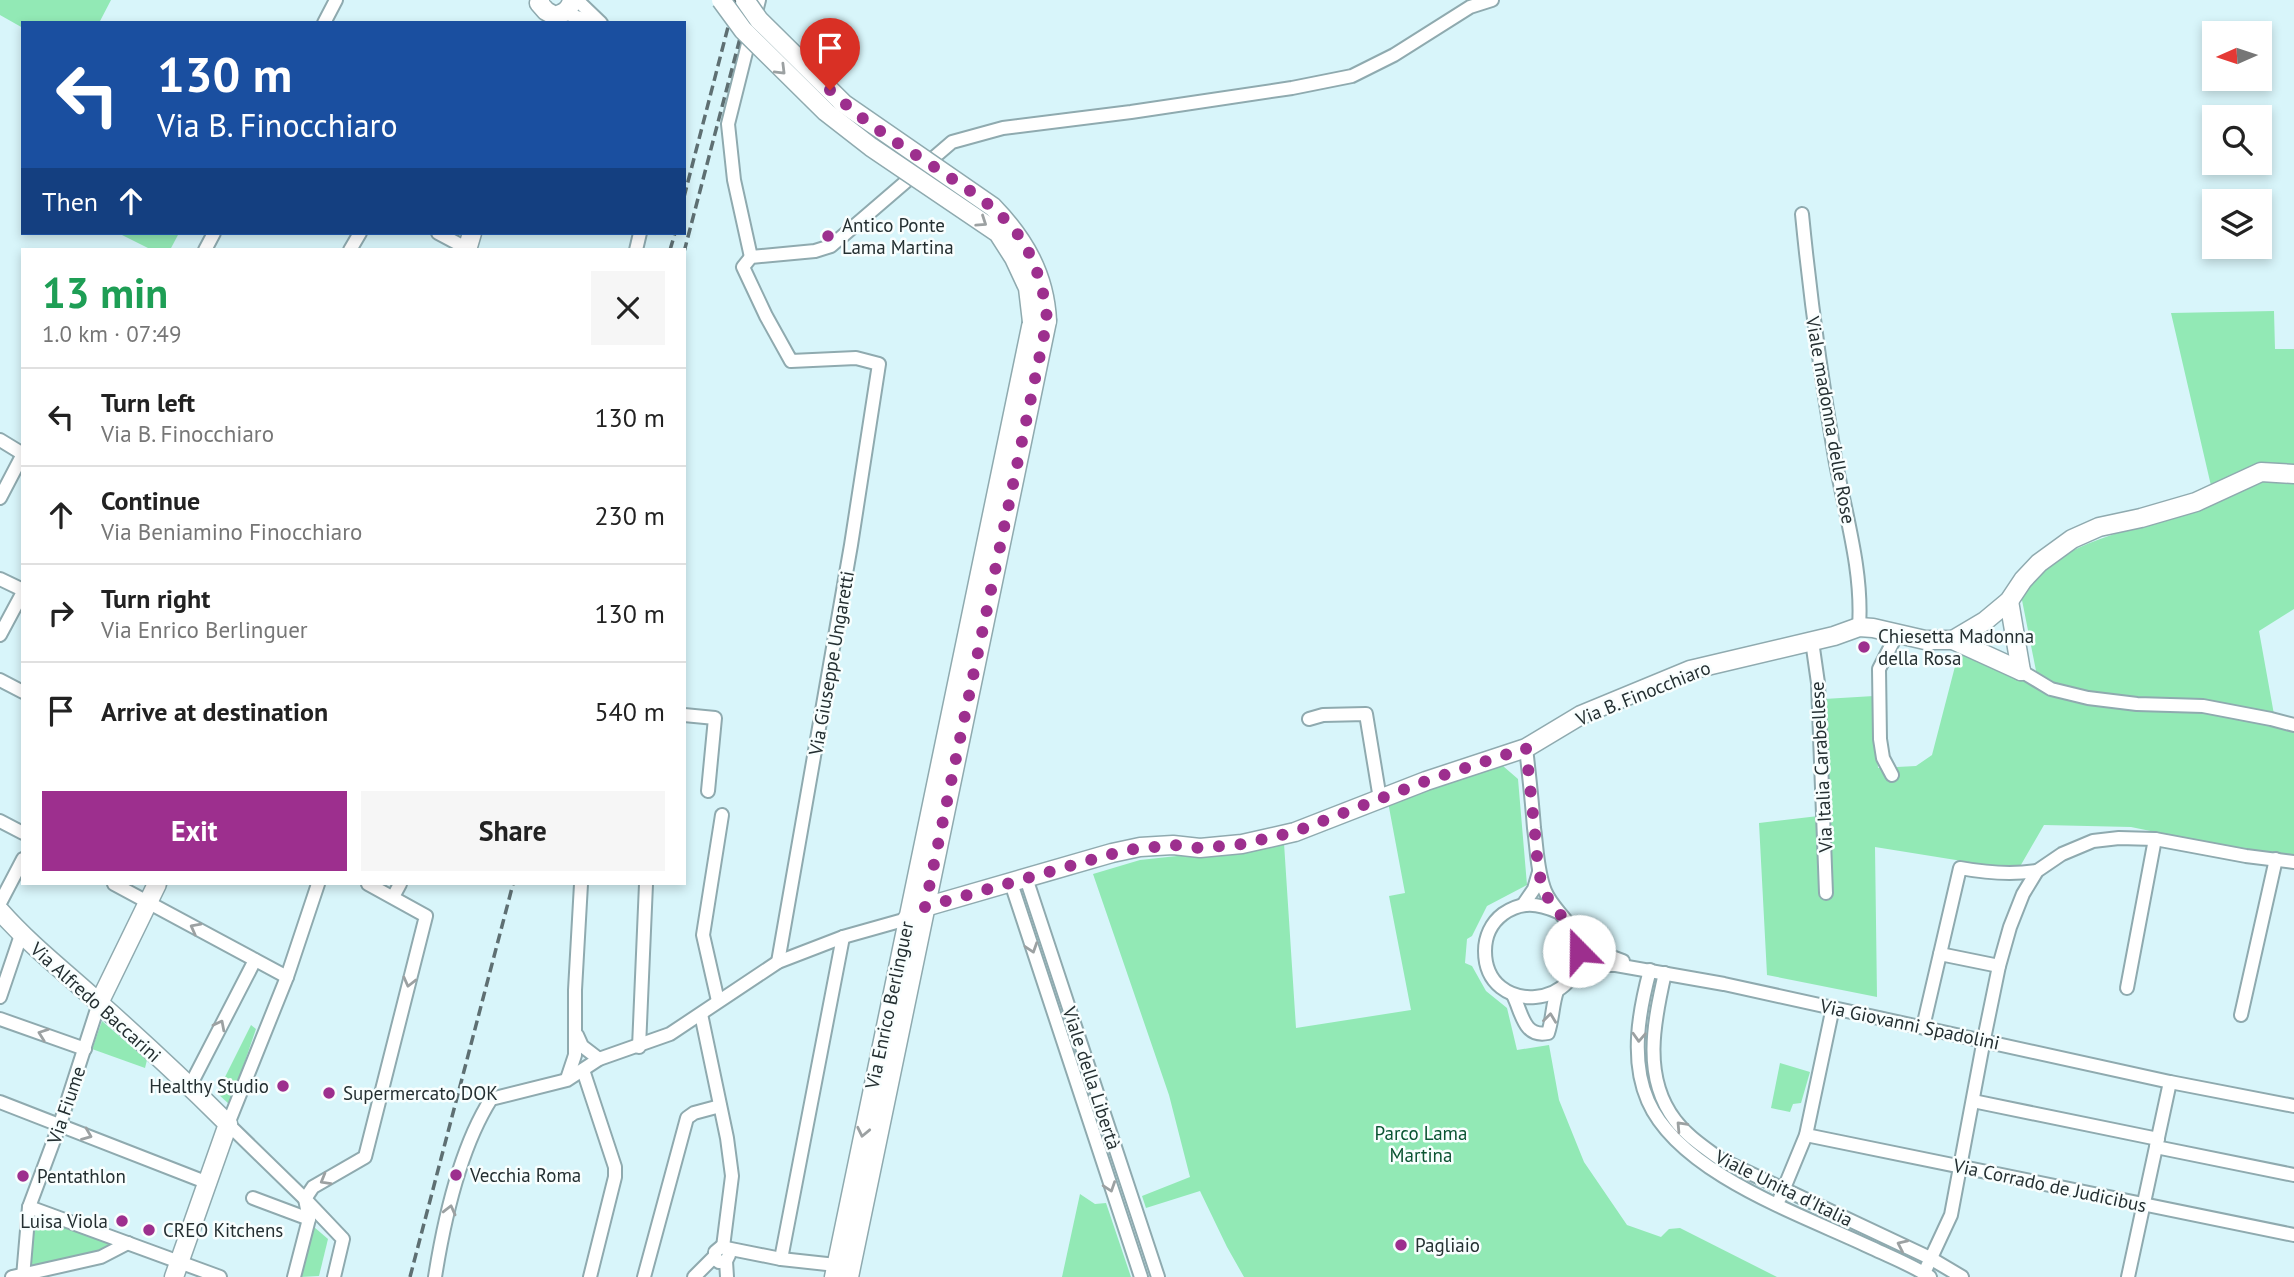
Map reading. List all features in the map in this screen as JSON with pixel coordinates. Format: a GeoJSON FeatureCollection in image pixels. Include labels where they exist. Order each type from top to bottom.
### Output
{"type":"FeatureCollection","features":[{"type":"Feature","properties":{"kind":"main road","name":"Via Enrico Berlinguer"},"geometry":{"type":"LineString","coordinates":[[721,0],[743,30],[826,112],[871,147],[998,233],[1028,288],[1039,321],[931,906],[840,1273]]}},
{"type":"Feature","properties":{"kind":"main road","name":"Via Enrico Berlinguer"},"geometry":{"type":"LineString","coordinates":[[744,0],[759,20],[844,104],[993,207],[1014,228],[1029,254],[1046,303],[1039,321],[907,919],[840,1273]]}},
{"type":"Feature","properties":{"kind":"main road"},"geometry":{"type":"LineString","coordinates":[[539,1],[546,11],[563,10]]}},
{"type":"Feature","properties":{"kind":"main road"},"geometry":{"type":"LineString","coordinates":[[534,21],[539,1]]}},
{"type":"Feature","properties":{"kind":"main road"},"geometry":{"type":"LineString","coordinates":[[1953,640],[1986,621],[2009,601],[2039,563],[2072,539],[2099,527],[2196,502],[2261,472],[2294,474]]}},
{"type":"Feature","properties":{"kind":"main road"},"geometry":{"type":"LineString","coordinates":[[2009,601],[2021,671]]}},
{"type":"Feature","properties":{"kind":"main road","name":"Via B. Finocchiaro"},"geometry":{"type":"LineString","coordinates":[[907,919],[931,906],[1112,853],[1173,845],[1200,848],[1242,844],[1294,832],[1526,748],[1581,715],[1690,670],[1859,627],[1925,640],[1953,640]]}},
{"type":"Feature","properties":{"kind":"main road"},"geometry":{"type":"LineString","coordinates":[[1953,640],[2021,671]]}},
{"type":"Feature","properties":{"kind":"main road"},"geometry":{"type":"LineString","coordinates":[[99,1003],[156,885]]}},
{"type":"Feature","properties":{"kind":"main road","name":"Via Alfredo Baccarini"},"geometry":{"type":"LineString","coordinates":[[0,911],[21,935],[190,1086],[228,1124]]}},
{"type":"Feature","properties":{"kind":"main road"},"geometry":{"type":"LineString","coordinates":[[177,1270],[228,1124]]}},
{"type":"Feature","properties":{"kind":"street"},"geometry":{"type":"LineString","coordinates":[[325,21],[336,0]]}},
{"type":"Feature","properties":{"kind":"street"},"geometry":{"type":"LineString","coordinates":[[759,0],[728,124],[734,180],[751,257],[815,251],[831,246],[952,142],[1003,128],[1326,83],[1352,76],[1394,55],[1470,7],[1492,0]]}},
{"type":"Feature","properties":{"kind":"street"},"geometry":{"type":"LineString","coordinates":[[563,10],[591,21]]}},
{"type":"Feature","properties":{"kind":"street"},"geometry":{"type":"LineString","coordinates":[[563,10],[595,21]]}},
{"type":"Feature","properties":{"kind":"street","name":"Viale madonna delle Rose"},"geometry":{"type":"LineString","coordinates":[[1802,214],[1811,307],[1835,460],[1854,555],[1860,608],[1859,627]]}},
{"type":"Feature","properties":{"kind":"street"},"geometry":{"type":"LineString","coordinates":[[444,235],[469,244]]}},
{"type":"Feature","properties":{"kind":"street","name":"Via Giuseppe Ungaretti"},"geometry":{"type":"LineString","coordinates":[[751,257],[743,267],[791,360],[856,358],[879,364],[852,545],[778,962]]}},
{"type":"Feature","properties":{"kind":"street"},"geometry":{"type":"LineString","coordinates":[[0,440],[21,453]]}},
{"type":"Feature","properties":{"kind":"street"},"geometry":{"type":"LineString","coordinates":[[0,498],[21,458]]}},
{"type":"Feature","properties":{"kind":"street"},"geometry":{"type":"LineString","coordinates":[[0,579],[21,590]]}},
{"type":"Feature","properties":{"kind":"street"},"geometry":{"type":"LineString","coordinates":[[0,635],[21,595]]}},
{"type":"Feature","properties":{"kind":"street"},"geometry":{"type":"LineString","coordinates":[[1892,775],[1883,758],[1880,739],[1880,669],[1896,634]]}},
{"type":"Feature","properties":{"kind":"street","name":"Via Italia Carabellese"},"geometry":{"type":"LineString","coordinates":[[1812,641],[1818,683],[1826,893]]}},
{"type":"Feature","properties":{"kind":"street"},"geometry":{"type":"LineString","coordinates":[[2021,671],[2051,689],[2088,698],[2137,704],[2203,706],[2294,725]]}},
{"type":"Feature","properties":{"kind":"street"},"geometry":{"type":"LineString","coordinates":[[0,680],[21,691]]}},
{"type":"Feature","properties":{"kind":"street"},"geometry":{"type":"LineString","coordinates":[[1309,719],[1323,715],[1366,714],[1380,799]]}},
{"type":"Feature","properties":{"kind":"street"},"geometry":{"type":"LineString","coordinates":[[686,715],[715,718],[708,791]]}},
{"type":"Feature","properties":{"kind":"street"},"geometry":{"type":"LineString","coordinates":[[1526,748],[1539,872],[1546,893],[1558,912],[1569,922],[1579,951],[1576,967],[1569,981],[1557,991],[1528,999],[1513,995],[1500,986],[1490,974],[1485,959],[1485,943],[1490,929],[1500,916],[1523,905],[1543,905],[1558,912]]}},
{"type":"Feature","properties":{"kind":"street"},"geometry":{"type":"LineString","coordinates":[[719,1001],[703,935],[722,815]]}},
{"type":"Feature","properties":{"kind":"street"},"geometry":{"type":"LineString","coordinates":[[0,821],[21,832]]}},
{"type":"Feature","properties":{"kind":"street"},"geometry":{"type":"LineString","coordinates":[[1927,1275],[1930,1258],[1951,1215],[1999,966],[2016,910],[2037,871],[2062,854],[2094,841],[2119,838],[2155,839],[2294,862]]}},
{"type":"Feature","properties":{"kind":"street"},"geometry":{"type":"LineString","coordinates":[[2127,988],[2155,839]]}},
{"type":"Feature","properties":{"kind":"street"},"geometry":{"type":"LineString","coordinates":[[2241,1016],[2276,859]]}},
{"type":"Feature","properties":{"kind":"street"},"geometry":{"type":"LineString","coordinates":[[0,903],[21,863]]}},
{"type":"Feature","properties":{"kind":"street"},"geometry":{"type":"LineString","coordinates":[[1923,1027],[1960,868],[1989,874],[2026,888]]}},
{"type":"Feature","properties":{"kind":"street"},"geometry":{"type":"LineString","coordinates":[[1989,874],[2037,871]]}},
{"type":"Feature","properties":{"kind":"street"},"geometry":{"type":"LineString","coordinates":[[1523,905],[1534,889],[1539,872]]}},
{"type":"Feature","properties":{"kind":"street","name":"Viale della Libertà"},"geometry":{"type":"LineString","coordinates":[[1019,881],[1072,1019],[1158,1277]]}},
{"type":"Feature","properties":{"kind":"street","name":"Viale della Libertà"},"geometry":{"type":"LineString","coordinates":[[1019,881],[1057,1024],[1141,1277]]}},
{"type":"Feature","properties":{"kind":"street"},"geometry":{"type":"LineString","coordinates":[[116,885],[288,976]]}},
{"type":"Feature","properties":{"kind":"street"},"geometry":{"type":"LineString","coordinates":[[228,1124],[288,976],[318,885]]}},
{"type":"Feature","properties":{"kind":"street"},"geometry":{"type":"LineString","coordinates":[[294,1277],[309,1219],[305,1199],[313,1187],[365,1157],[426,916],[370,885]]}},
{"type":"Feature","properties":{"kind":"street"},"geometry":{"type":"LineString","coordinates":[[393,897],[399,885]]}},
{"type":"Feature","properties":{"kind":"street"},"geometry":{"type":"LineString","coordinates":[[567,1080],[575,1055],[575,990],[581,885]]}},
{"type":"Feature","properties":{"kind":"street"},"geometry":{"type":"LineString","coordinates":[[639,1046],[646,885]]}},
{"type":"Feature","properties":{"kind":"street"},"geometry":{"type":"LineString","coordinates":[[435,1277],[459,1173],[480,1117],[491,1099],[567,1080],[599,1059],[670,1034],[778,962],[843,937],[907,919]]}},
{"type":"Feature","properties":{"kind":"street"},"geometry":{"type":"LineString","coordinates":[[0,997],[21,935]]}},
{"type":"Feature","properties":{"kind":"street","name":"Via Giovanni Spadolini"},"geometry":{"type":"LineString","coordinates":[[1576,936],[1588,948],[1650,970]]}},
{"type":"Feature","properties":{"kind":"street"},"geometry":{"type":"LineString","coordinates":[[781,1259],[843,937]]}},
{"type":"Feature","properties":{"kind":"street"},"geometry":{"type":"LineString","coordinates":[[1940,954],[1999,966]]}},
{"type":"Feature","properties":{"kind":"street"},"geometry":{"type":"LineString","coordinates":[[190,1086],[255,960]]}},
{"type":"Feature","properties":{"kind":"street","name":"Via Giovanni Spadolini"},"geometry":{"type":"LineString","coordinates":[[1576,967],[1606,964],[1650,970],[1923,1027],[1983,1045],[2294,1106]]}},
{"type":"Feature","properties":{"kind":"street","name":"Viale Unita d'Italia"},"geometry":{"type":"LineString","coordinates":[[1650,970],[1642,999],[1637,1041],[1647,1101],[1663,1128],[1685,1151],[1716,1172],[1927,1275]]}},
{"type":"Feature","properties":{"kind":"street","name":"Viale Unita d'Italia"},"geometry":{"type":"LineString","coordinates":[[1665,973],[1654,1026],[1654,1069],[1662,1095],[1674,1118],[1696,1142],[1720,1159],[1930,1258],[1962,1277]]}},
{"type":"Feature","properties":{"kind":"street"},"geometry":{"type":"LineString","coordinates":[[1513,995],[1525,1023],[1532,1032],[1539,1035],[1548,1033],[1551,1007],[1557,991]]}},
{"type":"Feature","properties":{"kind":"street","name":"Via Fiume"},"geometry":{"type":"LineString","coordinates":[[19,1276],[29,1207],[60,1124],[99,1003]]}},
{"type":"Feature","properties":{"kind":"street"},"geometry":{"type":"LineString","coordinates":[[1777,1204],[1807,1135],[1833,1007]]}},
{"type":"Feature","properties":{"kind":"street"},"geometry":{"type":"LineString","coordinates":[[701,1014],[732,1176],[723,1254],[727,1277]]}},
{"type":"Feature","properties":{"kind":"street"},"geometry":{"type":"LineString","coordinates":[[0,1019],[85,1049]]}},
{"type":"Feature","properties":{"kind":"street"},"geometry":{"type":"LineString","coordinates":[[1057,1024],[1072,1019]]}},
{"type":"Feature","properties":{"kind":"street"},"geometry":{"type":"LineString","coordinates":[[576,1035],[582,1046],[599,1059]]}},
{"type":"Feature","properties":{"kind":"street"},"geometry":{"type":"LineString","coordinates":[[583,1070],[615,1167],[615,1177],[590,1277]]}},
{"type":"Feature","properties":{"kind":"street"},"geometry":{"type":"LineString","coordinates":[[2128,1277],[2170,1082]]}},
{"type":"Feature","properties":{"kind":"street"},"geometry":{"type":"LineString","coordinates":[[1973,1101],[2294,1175]]}},
{"type":"Feature","properties":{"kind":"street"},"geometry":{"type":"LineString","coordinates":[[0,1102],[208,1183]]}},
{"type":"Feature","properties":{"kind":"street"},"geometry":{"type":"LineString","coordinates":[[645,1277],[687,1118],[694,1113],[720,1106]]}},
{"type":"Feature","properties":{"kind":"street","name":"Via Alfredo Baccarini"},"geometry":{"type":"LineString","coordinates":[[228,1124],[343,1239],[334,1277]]}},
{"type":"Feature","properties":{"kind":"street","name":"Via Corrado de Judicibus"},"geometry":{"type":"LineString","coordinates":[[1807,1135],[2294,1234]]}},
{"type":"Feature","properties":{"kind":"street"},"geometry":{"type":"LineString","coordinates":[[1096,1144],[1111,1138]]}},
{"type":"Feature","properties":{"kind":"street"},"geometry":{"type":"LineString","coordinates":[[253,1198],[309,1219]]}},
{"type":"Feature","properties":{"kind":"street"},"geometry":{"type":"LineString","coordinates":[[29,1207],[128,1243],[177,1270],[219,1277]]}},
{"type":"Feature","properties":{"kind":"street"},"geometry":{"type":"LineString","coordinates":[[19,1276],[101,1257],[128,1243]]}},
{"type":"Feature","properties":{"kind":"street"},"geometry":{"type":"LineString","coordinates":[[694,1277],[723,1254],[781,1259],[840,1273]]}},
{"type":"Feature","properties":{"kind":"street"},"geometry":{"type":"LineString","coordinates":[[1135,1261],[1151,1256]]}},
{"type":"Feature","properties":{"kind":"green space"},"geometry":{"type":"Polygon","coordinates":[[[0,0],[111,0],[100,21],[21,21],[21,27],[0,15],[0,0]]]}},
{"type":"Feature","properties":{"kind":"green space"},"geometry":{"type":"Polygon","coordinates":[[[122,235],[178,235],[171,248],[148,248],[122,235]]]}},
{"type":"Feature","properties":{"kind":"green space"},"geometry":{"type":"Polygon","coordinates":[[[2274,311],[2275,349],[2294,349],[2294,609],[2259,631],[2275,720],[2294,725],[2294,856],[2214,844],[2131,827],[2044,825],[2018,870],[1875,847],[1877,997],[1767,975],[1759,823],[1827,815],[1824,699],[1874,696],[1878,768],[1916,766],[1932,755],[1959,651],[2039,686],[2021,595],[2037,575],[2058,559],[2083,546],[2215,503],[2171,313],[2274,311]]]}},
{"type":"Feature","properties":{"kind":"green space","name":"Parco Lama Martina"},"geometry":{"type":"Polygon","coordinates":[[[1503,766],[1518,779],[1527,885],[1487,906],[1472,936],[1467,939],[1465,963],[1472,966],[1486,991],[1507,1008],[1517,1050],[1549,1045],[1559,1100],[1584,1162],[1627,1225],[1661,1237],[1669,1229],[1680,1228],[1777,1277],[1244,1277],[1200,1191],[1146,1208],[1142,1196],[1190,1177],[1169,1095],[1093,874],[1140,860],[1215,856],[1284,843],[1296,1028],[1411,1010],[1389,896],[1405,893],[1388,802],[1503,766]]]}},
{"type":"Feature","properties":{"kind":"green space"},"geometry":{"type":"Polygon","coordinates":[[[102,1021],[147,1060],[145,1068],[92,1049],[102,1021]]]}},
{"type":"Feature","properties":{"kind":"green space"},"geometry":{"type":"Polygon","coordinates":[[[251,1025],[256,1029],[230,1105],[217,1093],[251,1025]]]}},
{"type":"Feature","properties":{"kind":"green space"},"geometry":{"type":"Polygon","coordinates":[[[1780,1063],[1810,1072],[1801,1103],[1793,1104],[1790,1112],[1771,1108],[1780,1063]]]}},
{"type":"Feature","properties":{"kind":"green space"},"geometry":{"type":"Polygon","coordinates":[[[1080,1194],[1095,1204],[1106,1203],[1131,1277],[1062,1277],[1080,1194]]]}},
{"type":"Feature","properties":{"kind":"green space"},"geometry":{"type":"Polygon","coordinates":[[[32,1217],[111,1243],[109,1249],[27,1270],[32,1217]]]}},
{"type":"Feature","properties":{"kind":"green space"},"geometry":{"type":"Polygon","coordinates":[[[314,1227],[328,1239],[319,1276],[300,1277],[314,1227]]]}},
{"type":"Feature","properties":{"kind":"railway"},"geometry":{"type":"LineString","coordinates":[[686,189],[735,0]]}},
{"type":"Feature","properties":{"kind":"railway"},"geometry":{"type":"LineString","coordinates":[[685,248],[750,0]]}},
{"type":"Feature","properties":{"kind":"railway"},"geometry":{"type":"LineString","coordinates":[[671,248],[674,235]]}},
{"type":"Feature","properties":{"kind":"railway"},"geometry":{"type":"LineString","coordinates":[[410,1277],[513,885]]}},
{"type":"Feature","properties":{"kind":"place","name":"Antico Ponte Lama Martina"},"geometry":{"type":"Point","coordinates":[828,236]}},
{"type":"Feature","properties":{"kind":"place","name":"Chiesetta Madonna della Rosa"},"geometry":{"type":"Point","coordinates":[1864,647]}},
{"type":"Feature","properties":{"kind":"place","name":"Healthy Studio"},"geometry":{"type":"Point","coordinates":[283,1086]}},
{"type":"Feature","properties":{"kind":"place","name":"Supermercato DOK"},"geometry":{"type":"Point","coordinates":[329,1093]}},
{"type":"Feature","properties":{"kind":"place","name":"Vecchia Roma"},"geometry":{"type":"Point","coordinates":[456,1175]}},
{"type":"Feature","properties":{"kind":"place","name":"Pentathlon"},"geometry":{"type":"Point","coordinates":[23,1176]}},
{"type":"Feature","properties":{"kind":"place","name":"Luisa Viola"},"geometry":{"type":"Point","coordinates":[122,1221]}},
{"type":"Feature","properties":{"kind":"place","name":"CREO Kitchens"},"geometry":{"type":"Point","coordinates":[149,1230]}},
{"type":"Feature","properties":{"kind":"place","name":"Pagliaio"},"geometry":{"type":"Point","coordinates":[1401,1245]}},
{"type":"Feature","properties":{"kind":"route"},"geometry":{"type":"LineString","coordinates":[[830,90],[876,128],[993,207],[1014,228],[1029,254],[1046,303],[1047,321],[925,907],[1126,850],[1173,845],[1200,848],[1242,844],[1294,832],[1426,781],[1526,748],[1539,872],[1546,893],[1574,931],[1579,951]]}}]}
